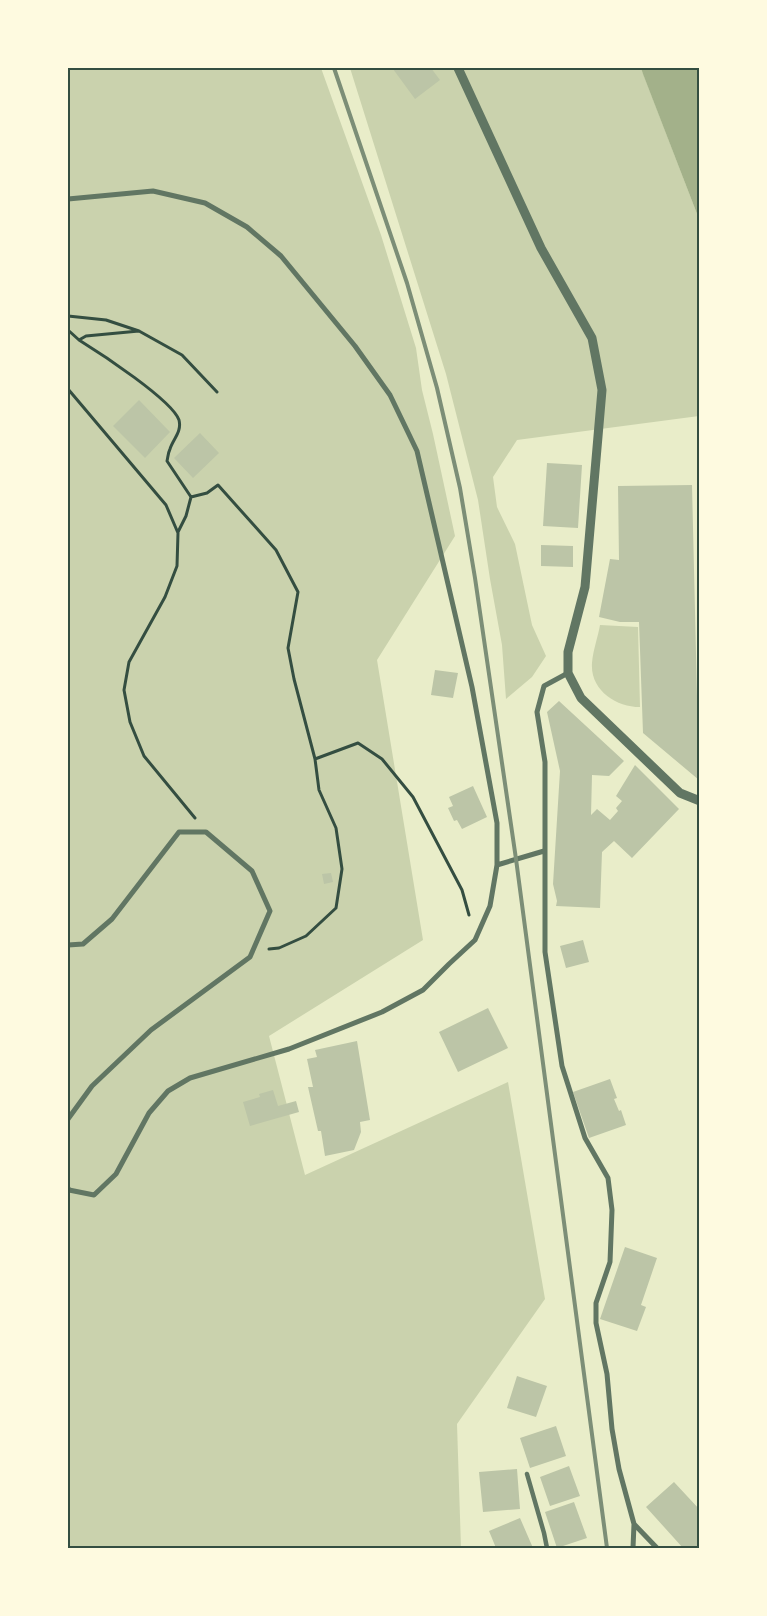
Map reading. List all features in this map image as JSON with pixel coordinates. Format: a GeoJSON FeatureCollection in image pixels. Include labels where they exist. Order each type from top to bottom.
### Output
{"type":"FeatureCollection","features":[{"type":"Feature","properties":{"kind":"street"},"geometry":{"type":"LineString","coordinates":[[458,68],[541,248],[592,338],[602,390],[586,586],[568,652],[568,673],[581,698],[680,793],[698,800]]}},
{"type":"Feature","properties":{"kind":"street"},"geometry":{"type":"LineString","coordinates":[[68,199],[153,191],[205,203],[247,227],[281,256],[355,346],[390,395],[416,451],[472,687],[497,823],[497,865],[490,906],[475,940],[423,990],[382,1012],[289,1049],[190,1078],[168,1091],[149,1113],[116,1174],[94,1195],[69,1190],[68,1188]]}},
{"type":"Feature","properties":{"kind":"street"},"geometry":{"type":"LineString","coordinates":[[568,673],[544,686],[537,712],[544,762],[545,952],[562,1066],[586,1138],[608,1178],[612,1210],[610,1262],[596,1303],[596,1323],[607,1374],[612,1429],[619,1469],[634,1524],[633,1548]]}},
{"type":"Feature","properties":{"kind":"street"},"geometry":{"type":"LineString","coordinates":[[68,945],[83,944],[112,919],[179,832],[206,832],[252,871],[270,911],[250,957],[151,1030],[92,1086],[68,1119]]}},
{"type":"Feature","properties":{"kind":"street"},"geometry":{"type":"LineString","coordinates":[[497,865],[544,851]]}},
{"type":"Feature","properties":{"kind":"street"},"geometry":{"type":"LineString","coordinates":[[527,1474],[547,1548]]}},
{"type":"Feature","properties":{"kind":"street"},"geometry":{"type":"LineString","coordinates":[[634,1524],[657,1548]]}},
{"type":"Feature","properties":{"kind":"path"},"geometry":{"type":"LineString","coordinates":[[68,316],[106,320],[139,332],[182,354],[217,392]]}},
{"type":"Feature","properties":{"kind":"path"},"geometry":{"type":"LineString","coordinates":[[68,330],[79,340],[102,354],[153,392],[172,409],[179,421],[179,432],[170,448],[167,460],[191,498],[186,516],[178,533],[177,566],[164,596],[129,662],[124,690],[130,722],[144,756],[206,832]]}},
{"type":"Feature","properties":{"kind":"path"},"geometry":{"type":"LineString","coordinates":[[79,340],[86,336],[139,332]]}},
{"type":"Feature","properties":{"kind":"path"},"geometry":{"type":"LineString","coordinates":[[68,388],[166,505],[178,533]]}},
{"type":"Feature","properties":{"kind":"path"},"geometry":{"type":"LineString","coordinates":[[191,498],[207,493],[218,485],[276,550],[298,592],[288,648],[315,759],[319,790],[336,828],[342,870],[336,908],[306,936],[279,948],[253,950]]}},
{"type":"Feature","properties":{"kind":"path"},"geometry":{"type":"LineString","coordinates":[[315,759],[358,743],[382,759],[413,797],[462,890],[475,940]]}},
{"type":"Feature","properties":{"kind":"shaded area"},"geometry":{"type":"Polygon","coordinates":[[[68,68],[321,68],[381,235],[416,348],[422,390],[455,536],[377,660],[423,940],[269,1036],[305,1175],[508,1082],[545,1299],[457,1424],[461,1548],[68,1548],[68,68]]]}},
{"type":"Feature","properties":{"kind":"shaded area"},"geometry":{"type":"Polygon","coordinates":[[[350,68],[641,68],[699,219],[699,416],[517,440],[493,477],[497,507],[515,544],[532,625],[546,656],[532,677],[506,699],[502,645],[478,500],[446,374],[350,68]]]}},
{"type":"Feature","properties":{"kind":"shaded area"},"geometry":{"type":"Polygon","coordinates":[[[641,68],[699,68],[699,219],[643,74],[641,68]]]}},
{"type":"Feature","properties":{"kind":"shaded area"},"geometry":{"type":"Polygon","coordinates":[[[600,625],[638,627],[640,707],[622,704],[614,700],[600,689],[595,681],[592,663],[600,625]]]}},
{"type":"Feature","properties":{"kind":"building"},"geometry":{"type":"Polygon","coordinates":[[[431,68],[440,80],[415,99],[393,69],[431,68]]]}},
{"type":"Feature","properties":{"kind":"building"},"geometry":{"type":"Polygon","coordinates":[[[139,400],[170,432],[145,458],[113,426],[139,400]]]}},
{"type":"Feature","properties":{"kind":"building"},"geometry":{"type":"Polygon","coordinates":[[[200,433],[219,453],[193,478],[174,458],[200,433]]]}},
{"type":"Feature","properties":{"kind":"building"},"geometry":{"type":"Polygon","coordinates":[[[547,463],[582,465],[578,528],[543,526],[547,463]]]}},
{"type":"Feature","properties":{"kind":"building"},"geometry":{"type":"Polygon","coordinates":[[[692,485],[699,780],[643,733],[639,622],[620,622],[599,617],[610,559],[619,560],[618,486],[692,485]]]}},
{"type":"Feature","properties":{"kind":"building"},"geometry":{"type":"Polygon","coordinates":[[[541,545],[573,546],[573,567],[541,566],[541,545]]]}},
{"type":"Feature","properties":{"kind":"building"},"geometry":{"type":"Polygon","coordinates":[[[435,670],[458,673],[453,698],[431,695],[435,670]]]}},
{"type":"Feature","properties":{"kind":"building"},"geometry":{"type":"Polygon","coordinates":[[[559,701],[624,761],[609,776],[592,775],[591,815],[597,809],[610,820],[618,811],[616,808],[622,801],[616,796],[635,765],[679,809],[632,858],[614,841],[602,852],[600,908],[556,906],[557,901],[553,884],[560,771],[547,712],[559,701]]]}},
{"type":"Feature","properties":{"kind":"building"},"geometry":{"type":"Polygon","coordinates":[[[473,786],[487,817],[462,829],[457,820],[454,821],[448,808],[453,806],[449,797],[473,786]]]}},
{"type":"Feature","properties":{"kind":"building"},"geometry":{"type":"Polygon","coordinates":[[[331,873],[333,882],[324,884],[322,874],[331,873]]]}},
{"type":"Feature","properties":{"kind":"building"},"geometry":{"type":"Polygon","coordinates":[[[583,940],[589,962],[566,968],[560,946],[583,940]]]}},
{"type":"Feature","properties":{"kind":"building"},"geometry":{"type":"Polygon","coordinates":[[[488,1008],[508,1048],[458,1072],[439,1032],[488,1008]]]}},
{"type":"Feature","properties":{"kind":"building"},"geometry":{"type":"Polygon","coordinates":[[[357,1041],[370,1120],[360,1122],[361,1132],[354,1150],[325,1156],[321,1131],[318,1131],[308,1087],[313,1087],[307,1059],[317,1057],[315,1050],[357,1041]]]}},
{"type":"Feature","properties":{"kind":"building"},"geometry":{"type":"Polygon","coordinates":[[[610,1079],[617,1098],[614,1099],[619,1111],[621,1110],[626,1125],[589,1138],[573,1092],[610,1079]]]}},
{"type":"Feature","properties":{"kind":"building"},"geometry":{"type":"Polygon","coordinates":[[[273,1090],[278,1106],[296,1101],[299,1112],[250,1126],[243,1102],[260,1097],[259,1094],[273,1090]]]}},
{"type":"Feature","properties":{"kind":"building"},"geometry":{"type":"Polygon","coordinates":[[[625,1247],[657,1258],[641,1305],[646,1307],[637,1331],[600,1319],[625,1247]]]}},
{"type":"Feature","properties":{"kind":"building"},"geometry":{"type":"Polygon","coordinates":[[[517,1376],[547,1386],[536,1417],[507,1408],[517,1376]]]}},
{"type":"Feature","properties":{"kind":"building"},"geometry":{"type":"Polygon","coordinates":[[[556,1426],[566,1456],[530,1468],[520,1438],[556,1426]]]}},
{"type":"Feature","properties":{"kind":"building"},"geometry":{"type":"Polygon","coordinates":[[[569,1466],[580,1496],[550,1506],[540,1477],[569,1466]]]}},
{"type":"Feature","properties":{"kind":"building"},"geometry":{"type":"Polygon","coordinates":[[[517,1469],[520,1509],[483,1512],[479,1472],[517,1469]]]}},
{"type":"Feature","properties":{"kind":"building"},"geometry":{"type":"Polygon","coordinates":[[[674,1482],[700,1510],[700,1548],[683,1548],[646,1507],[674,1482]]]}},
{"type":"Feature","properties":{"kind":"building"},"geometry":{"type":"Polygon","coordinates":[[[574,1502],[587,1538],[557,1548],[545,1512],[574,1502]]]}},
{"type":"Feature","properties":{"kind":"building"},"geometry":{"type":"Polygon","coordinates":[[[520,1518],[533,1548],[496,1548],[489,1531],[520,1518]]]}},
{"type":"Feature","properties":{"kind":"railway"},"geometry":{"type":"LineString","coordinates":[[334,68],[407,283],[437,388],[460,488],[516,859],[607,1548]]}}]}
